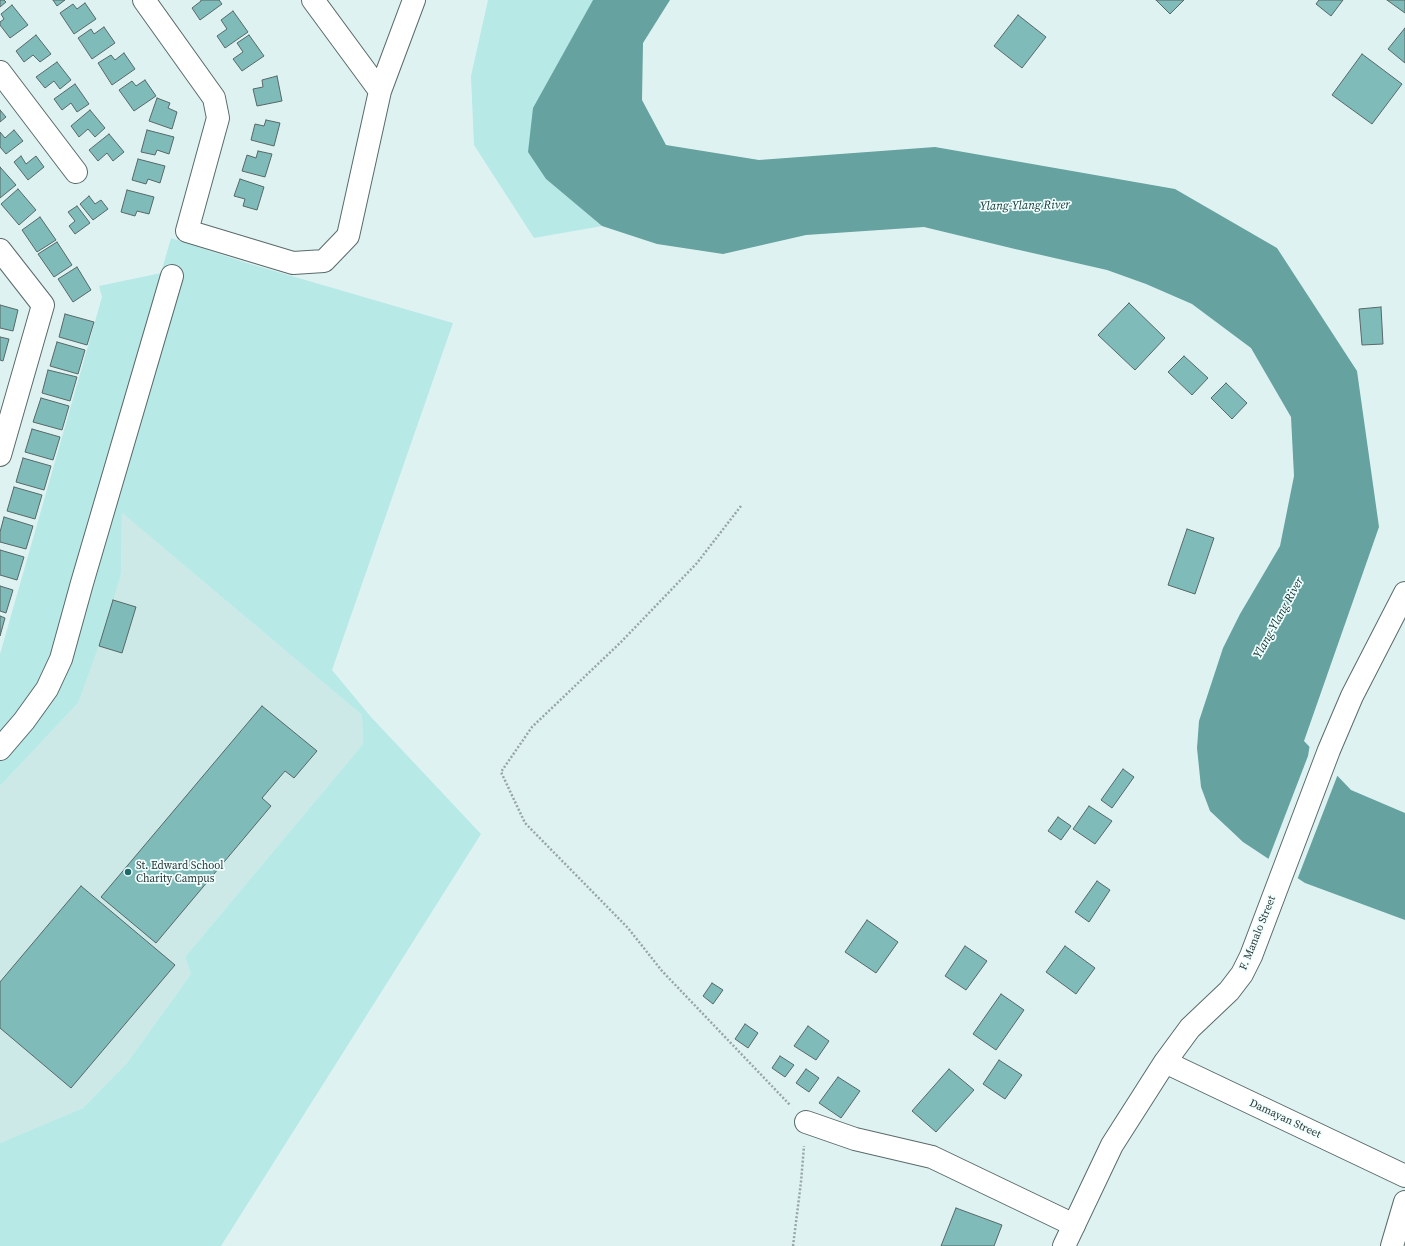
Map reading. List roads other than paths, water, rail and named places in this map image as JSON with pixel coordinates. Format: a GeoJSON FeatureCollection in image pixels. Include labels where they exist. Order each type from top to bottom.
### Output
{"type":"FeatureCollection","features":[{"type":"Feature","properties":{"kind":"street"},"geometry":{"type":"LineString","coordinates":[[144,0],[214,98],[218,118],[187,231],[293,263],[324,261],[348,236],[380,92],[414,0]]}},
{"type":"Feature","properties":{"kind":"street"},"geometry":{"type":"LineString","coordinates":[[313,0],[380,92]]}},
{"type":"Feature","properties":{"kind":"street"},"geometry":{"type":"LineString","coordinates":[[0,72],[76,172]]}},
{"type":"Feature","properties":{"kind":"street"},"geometry":{"type":"LineString","coordinates":[[0,250],[43,305],[0,455]]}},
{"type":"Feature","properties":{"kind":"street"},"geometry":{"type":"LineString","coordinates":[[0,749],[24,721],[47,689],[61,659],[172,276]]}},
{"type":"Feature","properties":{"kind":"street","name":"F. Manalo Street"},"geometry":{"type":"LineString","coordinates":[[1064,1246],[1112,1145],[1165,1062],[1190,1028],[1229,991],[1242,974],[1251,956],[1329,750],[1352,696],[1405,593]]}},
{"type":"Feature","properties":{"kind":"street","name":"Damayan Street"},"geometry":{"type":"LineString","coordinates":[[1165,1062],[1405,1176]]}},
{"type":"Feature","properties":{"kind":"street"},"geometry":{"type":"LineString","coordinates":[[806,1122],[855,1139],[932,1157],[1074,1226]]}},
{"type":"Feature","properties":{"kind":"street"},"geometry":{"type":"LineString","coordinates":[[1392,1246],[1405,1202]]}},
{"type":"Feature","properties":{"kind":"water","name":"Ylang-Ylang River"},"geometry":{"type":"Polygon","coordinates":[[[593,0],[670,0],[643,43],[642,100],[666,145],[759,160],[935,147],[1175,189],[1277,248],[1357,371],[1379,527],[1304,741],[1351,790],[1405,813],[1405,920],[1305,883],[1243,842],[1210,811],[1201,787],[1197,748],[1199,721],[1223,648],[1240,614],[1280,546],[1294,476],[1291,417],[1251,348],[1192,304],[1146,284],[1107,270],[924,227],[806,235],[723,254],[657,244],[602,226],[546,179],[528,152],[533,108],[593,0]]]}},
{"type":"Feature","properties":{"kind":"place","name":"St. Edward School Charity Campus"},"geometry":{"type":"Point","coordinates":[128,872]}}]}
